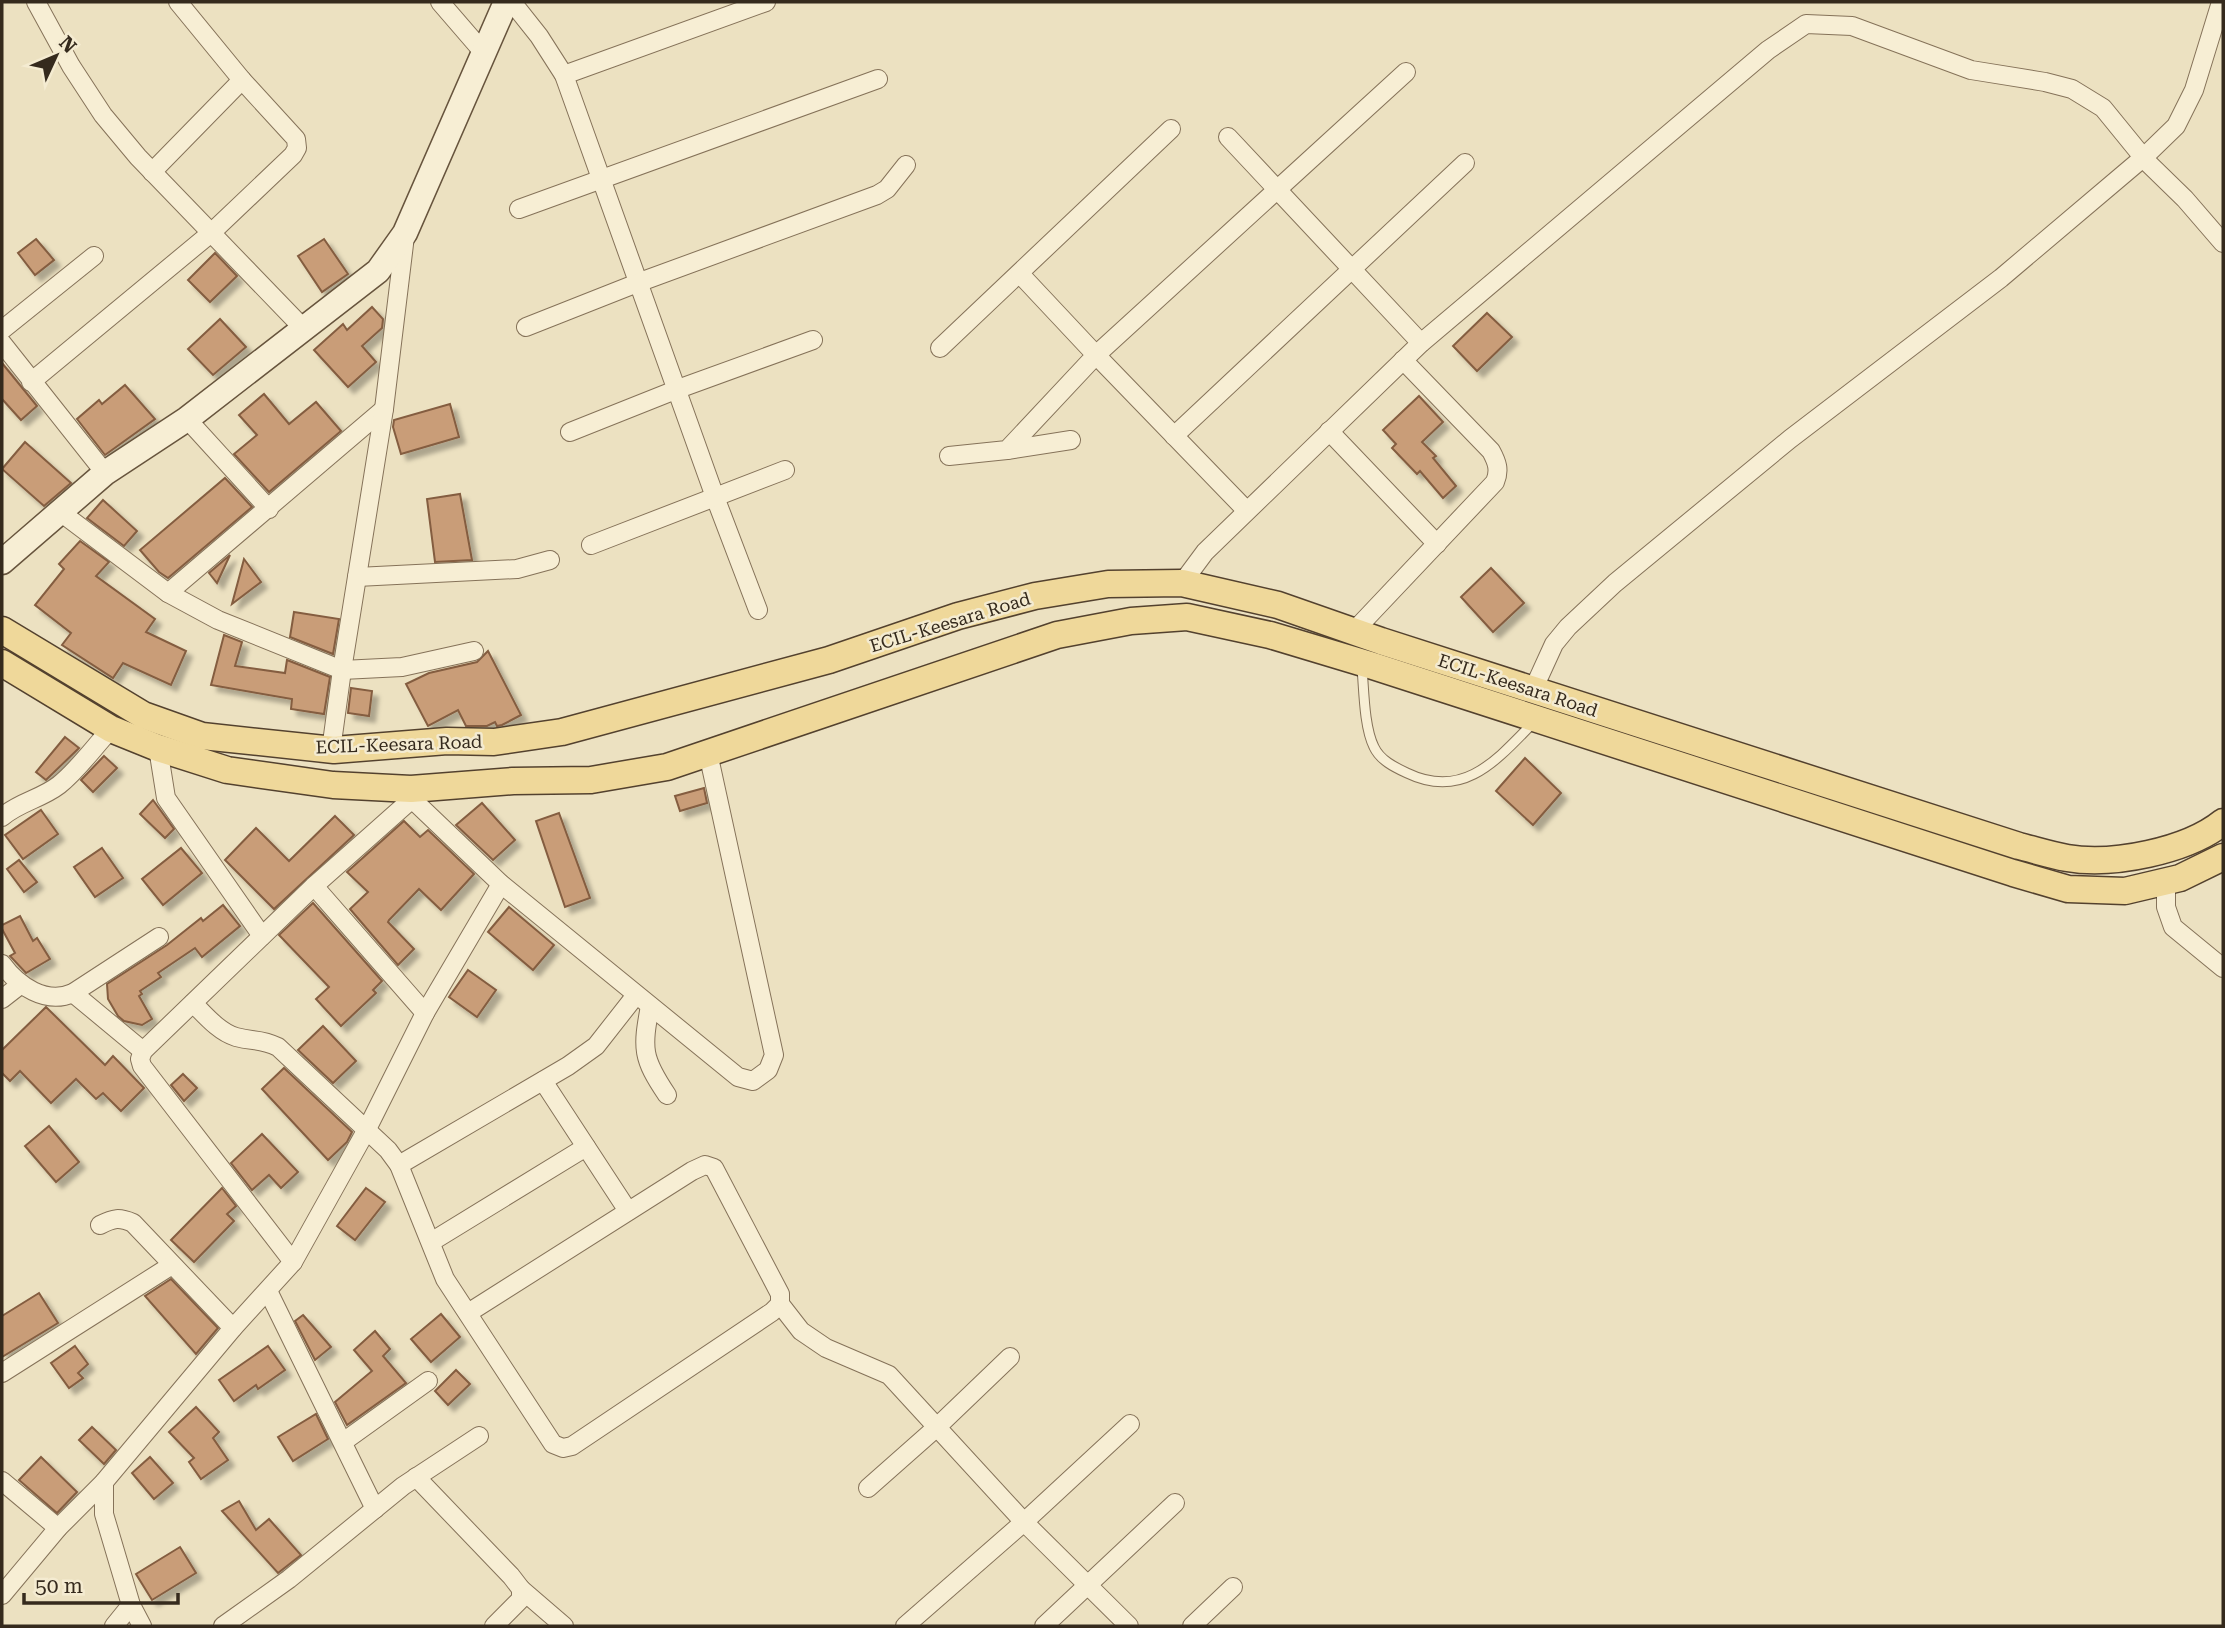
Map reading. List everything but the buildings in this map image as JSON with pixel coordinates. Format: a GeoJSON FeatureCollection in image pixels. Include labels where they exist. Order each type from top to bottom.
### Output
{"type":"FeatureCollection","features":[{"type":"Feature","properties":{"kind":"main road","name":"ECIL-Keesara Road"},"geometry":{"type":"LineString","coordinates":[[2,630],[143,715],[202,736],[331,750],[447,741],[494,742],[562,732],[829,660],[958,616],[1035,596],[1108,584],[1182,583],[1278,605],[2019,846],[2069,858],[2121,859],[2171,848],[2223,822]]}},
{"type":"Feature","properties":{"kind":"main road","name":"ECIL-Keesara Road"},"geometry":{"type":"LineString","coordinates":[[2,663],[111,729],[158,748],[227,770],[412,794],[513,781],[591,780],[667,767],[1058,635],[1131,621],[1187,617],[1270,635],[1361,662],[2068,889],[2125,891],[2180,878],[2223,857]]}},
{"type":"Feature","properties":{"kind":"main road"},"geometry":{"type":"LineString","coordinates":[[1354,631],[1361,662]]}},
{"type":"Feature","properties":{"kind":"street"},"geometry":{"type":"LineString","coordinates":[[36,2],[71,66],[103,115],[152,172],[304,329]]}},
{"type":"Feature","properties":{"kind":"street"},"geometry":{"type":"LineString","coordinates":[[32,382],[211,233],[298,148],[296,139],[242,80],[178,2]]}},
{"type":"Feature","properties":{"kind":"street"},"geometry":{"type":"LineString","coordinates":[[440,2],[484,54]]}},
{"type":"Feature","properties":{"kind":"street"},"geometry":{"type":"LineString","coordinates":[[2,562],[105,473],[187,419],[377,271],[405,233],[506,2]]}},
{"type":"Feature","properties":{"kind":"street"},"geometry":{"type":"LineString","coordinates":[[512,2],[539,36],[564,75],[603,177],[715,498],[758,610]]}},
{"type":"Feature","properties":{"kind":"street"},"geometry":{"type":"LineString","coordinates":[[564,75],[766,2]]}},
{"type":"Feature","properties":{"kind":"street"},"geometry":{"type":"LineString","coordinates":[[1533,690],[1554,643],[1615,583],[1780,447],[2001,278],[2144,158],[2176,126],[2194,90],[2221,2]]}},
{"type":"Feature","properties":{"kind":"street"},"geometry":{"type":"LineString","coordinates":[[1182,583],[1205,552],[1246,510],[1421,343],[1768,50],[1806,24],[1852,26],[1971,70],[2072,89],[2103,108],[2144,158],[2185,199],[2223,243]]}},
{"type":"Feature","properties":{"kind":"street"},"geometry":{"type":"LineString","coordinates":[[1007,450],[1096,355],[1406,72]]}},
{"type":"Feature","properties":{"kind":"street"},"geometry":{"type":"LineString","coordinates":[[519,209],[878,79]]}},
{"type":"Feature","properties":{"kind":"street"},"geometry":{"type":"LineString","coordinates":[[152,172],[242,80]]}},
{"type":"Feature","properties":{"kind":"street"},"geometry":{"type":"LineString","coordinates":[[940,348],[1171,129]]}},
{"type":"Feature","properties":{"kind":"street"},"geometry":{"type":"LineString","coordinates":[[1228,137],[1421,343]]}},
{"type":"Feature","properties":{"kind":"street"},"geometry":{"type":"LineString","coordinates":[[1174,436],[1465,163]]}},
{"type":"Feature","properties":{"kind":"street"},"geometry":{"type":"LineString","coordinates":[[526,327],[877,195],[887,189],[906,165]]}},
{"type":"Feature","properties":{"kind":"street"},"geometry":{"type":"LineString","coordinates":[[331,750],[384,409],[405,233]]}},
{"type":"Feature","properties":{"kind":"street"},"geometry":{"type":"LineString","coordinates":[[2,330],[94,256]]}},
{"type":"Feature","properties":{"kind":"street"},"geometry":{"type":"LineString","coordinates":[[1020,274],[1246,510]]}},
{"type":"Feature","properties":{"kind":"street"},"geometry":{"type":"LineString","coordinates":[[570,432],[813,340]]}},
{"type":"Feature","properties":{"kind":"street"},"geometry":{"type":"LineString","coordinates":[[2,343],[105,473]]}},
{"type":"Feature","properties":{"kind":"street"},"geometry":{"type":"LineString","coordinates":[[1354,631],[1495,482],[1497,463],[1491,451],[1403,360]]}},
{"type":"Feature","properties":{"kind":"street"},"geometry":{"type":"LineString","coordinates":[[168,593],[384,409]]}},
{"type":"Feature","properties":{"kind":"street"},"geometry":{"type":"LineString","coordinates":[[187,419],[269,509]]}},
{"type":"Feature","properties":{"kind":"street"},"geometry":{"type":"LineString","coordinates":[[1329,431],[1437,544]]}},
{"type":"Feature","properties":{"kind":"street"},"geometry":{"type":"LineString","coordinates":[[949,456],[1071,440]]}},
{"type":"Feature","properties":{"kind":"street"},"geometry":{"type":"LineString","coordinates":[[591,545],[785,470]]}},
{"type":"Feature","properties":{"kind":"street"},"geometry":{"type":"LineString","coordinates":[[59,511],[168,593],[218,620],[342,670],[402,667],[474,651]]}},
{"type":"Feature","properties":{"kind":"street"},"geometry":{"type":"LineString","coordinates":[[357,577],[517,569],[550,560]]}},
{"type":"Feature","properties":{"kind":"street"},"geometry":{"type":"LineString","coordinates":[[2,817],[21,803],[45,794],[60,784],[111,729]]}},
{"type":"Feature","properties":{"kind":"street"},"geometry":{"type":"LineString","coordinates":[[158,748],[166,798],[262,936]]}},
{"type":"Feature","properties":{"kind":"street"},"geometry":{"type":"LineString","coordinates":[[293,1262],[142,1066],[140,1059],[144,1051],[412,794],[501,884],[738,1077],[752,1081],[768,1070],[774,1055],[708,753]]}},
{"type":"Feature","properties":{"kind":"street"},"geometry":{"type":"LineString","coordinates":[[2166,881],[2166,907],[2174,928],[2223,968]]}},
{"type":"Feature","properties":{"kind":"street"},"geometry":{"type":"LineString","coordinates":[[2,1595],[58,1528],[104,1482],[233,1328],[293,1262],[366,1130],[425,1013],[501,884]]}},
{"type":"Feature","properties":{"kind":"street"},"geometry":{"type":"LineString","coordinates":[[314,886],[425,1013]]}},
{"type":"Feature","properties":{"kind":"street"},"geometry":{"type":"LineString","coordinates":[[2,964],[20,985],[50,998],[61,998],[159,937]]}},
{"type":"Feature","properties":{"kind":"street"},"geometry":{"type":"LineString","coordinates":[[2,999],[20,985]]}},
{"type":"Feature","properties":{"kind":"street"},"geometry":{"type":"LineString","coordinates":[[73,993],[144,1051]]}},
{"type":"Feature","properties":{"kind":"street"},"geometry":{"type":"LineString","coordinates":[[399,1165],[543,1081],[596,1046],[643,1000]]}},
{"type":"Feature","properties":{"kind":"street"},"geometry":{"type":"LineString","coordinates":[[643,1000],[645,1052],[651,1071],[667,1095]]}},
{"type":"Feature","properties":{"kind":"street"},"geometry":{"type":"LineString","coordinates":[[193,1003],[217,1026],[233,1036],[264,1040],[278,1048],[388,1150],[399,1165],[445,1279],[553,1444],[563,1448],[572,1446],[780,1304]]}},
{"type":"Feature","properties":{"kind":"street"},"geometry":{"type":"LineString","coordinates":[[543,1081],[628,1211]]}},
{"type":"Feature","properties":{"kind":"street"},"geometry":{"type":"LineString","coordinates":[[430,1242],[586,1147]]}},
{"type":"Feature","properties":{"kind":"street"},"geometry":{"type":"LineString","coordinates":[[467,1313],[692,1171],[705,1165],[715,1168],[780,1294],[780,1304],[801,1331],[826,1348],[889,1375],[1024,1522],[1129,1626]]}},
{"type":"Feature","properties":{"kind":"street"},"geometry":{"type":"LineString","coordinates":[[100,1225],[113,1218],[122,1218],[133,1223],[233,1328]]}},
{"type":"Feature","properties":{"kind":"street"},"geometry":{"type":"LineString","coordinates":[[2,1373],[172,1265]]}},
{"type":"Feature","properties":{"kind":"street"},"geometry":{"type":"LineString","coordinates":[[268,1291],[375,1509]]}},
{"type":"Feature","properties":{"kind":"street"},"geometry":{"type":"LineString","coordinates":[[868,1488],[1010,1357]]}},
{"type":"Feature","properties":{"kind":"street"},"geometry":{"type":"LineString","coordinates":[[343,1442],[428,1381]]}},
{"type":"Feature","properties":{"kind":"street"},"geometry":{"type":"LineString","coordinates":[[905,1626],[1024,1522],[1130,1424]]}},
{"type":"Feature","properties":{"kind":"street"},"geometry":{"type":"LineString","coordinates":[[229,1625],[416,1477],[479,1436]]}},
{"type":"Feature","properties":{"kind":"street"},"geometry":{"type":"LineString","coordinates":[[416,1477],[511,1576],[520,1590],[564,1626]]}},
{"type":"Feature","properties":{"kind":"street"},"geometry":{"type":"LineString","coordinates":[[2,1481],[58,1528]]}},
{"type":"Feature","properties":{"kind":"street"},"geometry":{"type":"LineString","coordinates":[[104,1482],[104,1514],[131,1605],[142,1626]]}},
{"type":"Feature","properties":{"kind":"street"},"geometry":{"type":"LineString","coordinates":[[1044,1626],[1175,1503]]}},
{"type":"Feature","properties":{"kind":"street"},"geometry":{"type":"LineString","coordinates":[[1192,1626],[1233,1587]]}},
{"type":"Feature","properties":{"kind":"street"},"geometry":{"type":"LineString","coordinates":[[494,1626],[521,1599],[520,1590]]}},
{"type":"Feature","properties":{"kind":"street"},"geometry":{"type":"LineString","coordinates":[[114,1626],[131,1605]]}},
{"type":"Feature","properties":{"kind":"lane"},"geometry":{"type":"LineString","coordinates":[[1361,662],[1370,734],[1375,750],[1390,764],[1422,780],[1445,783],[1469,777],[1488,766],[1537,719]]}}]}
